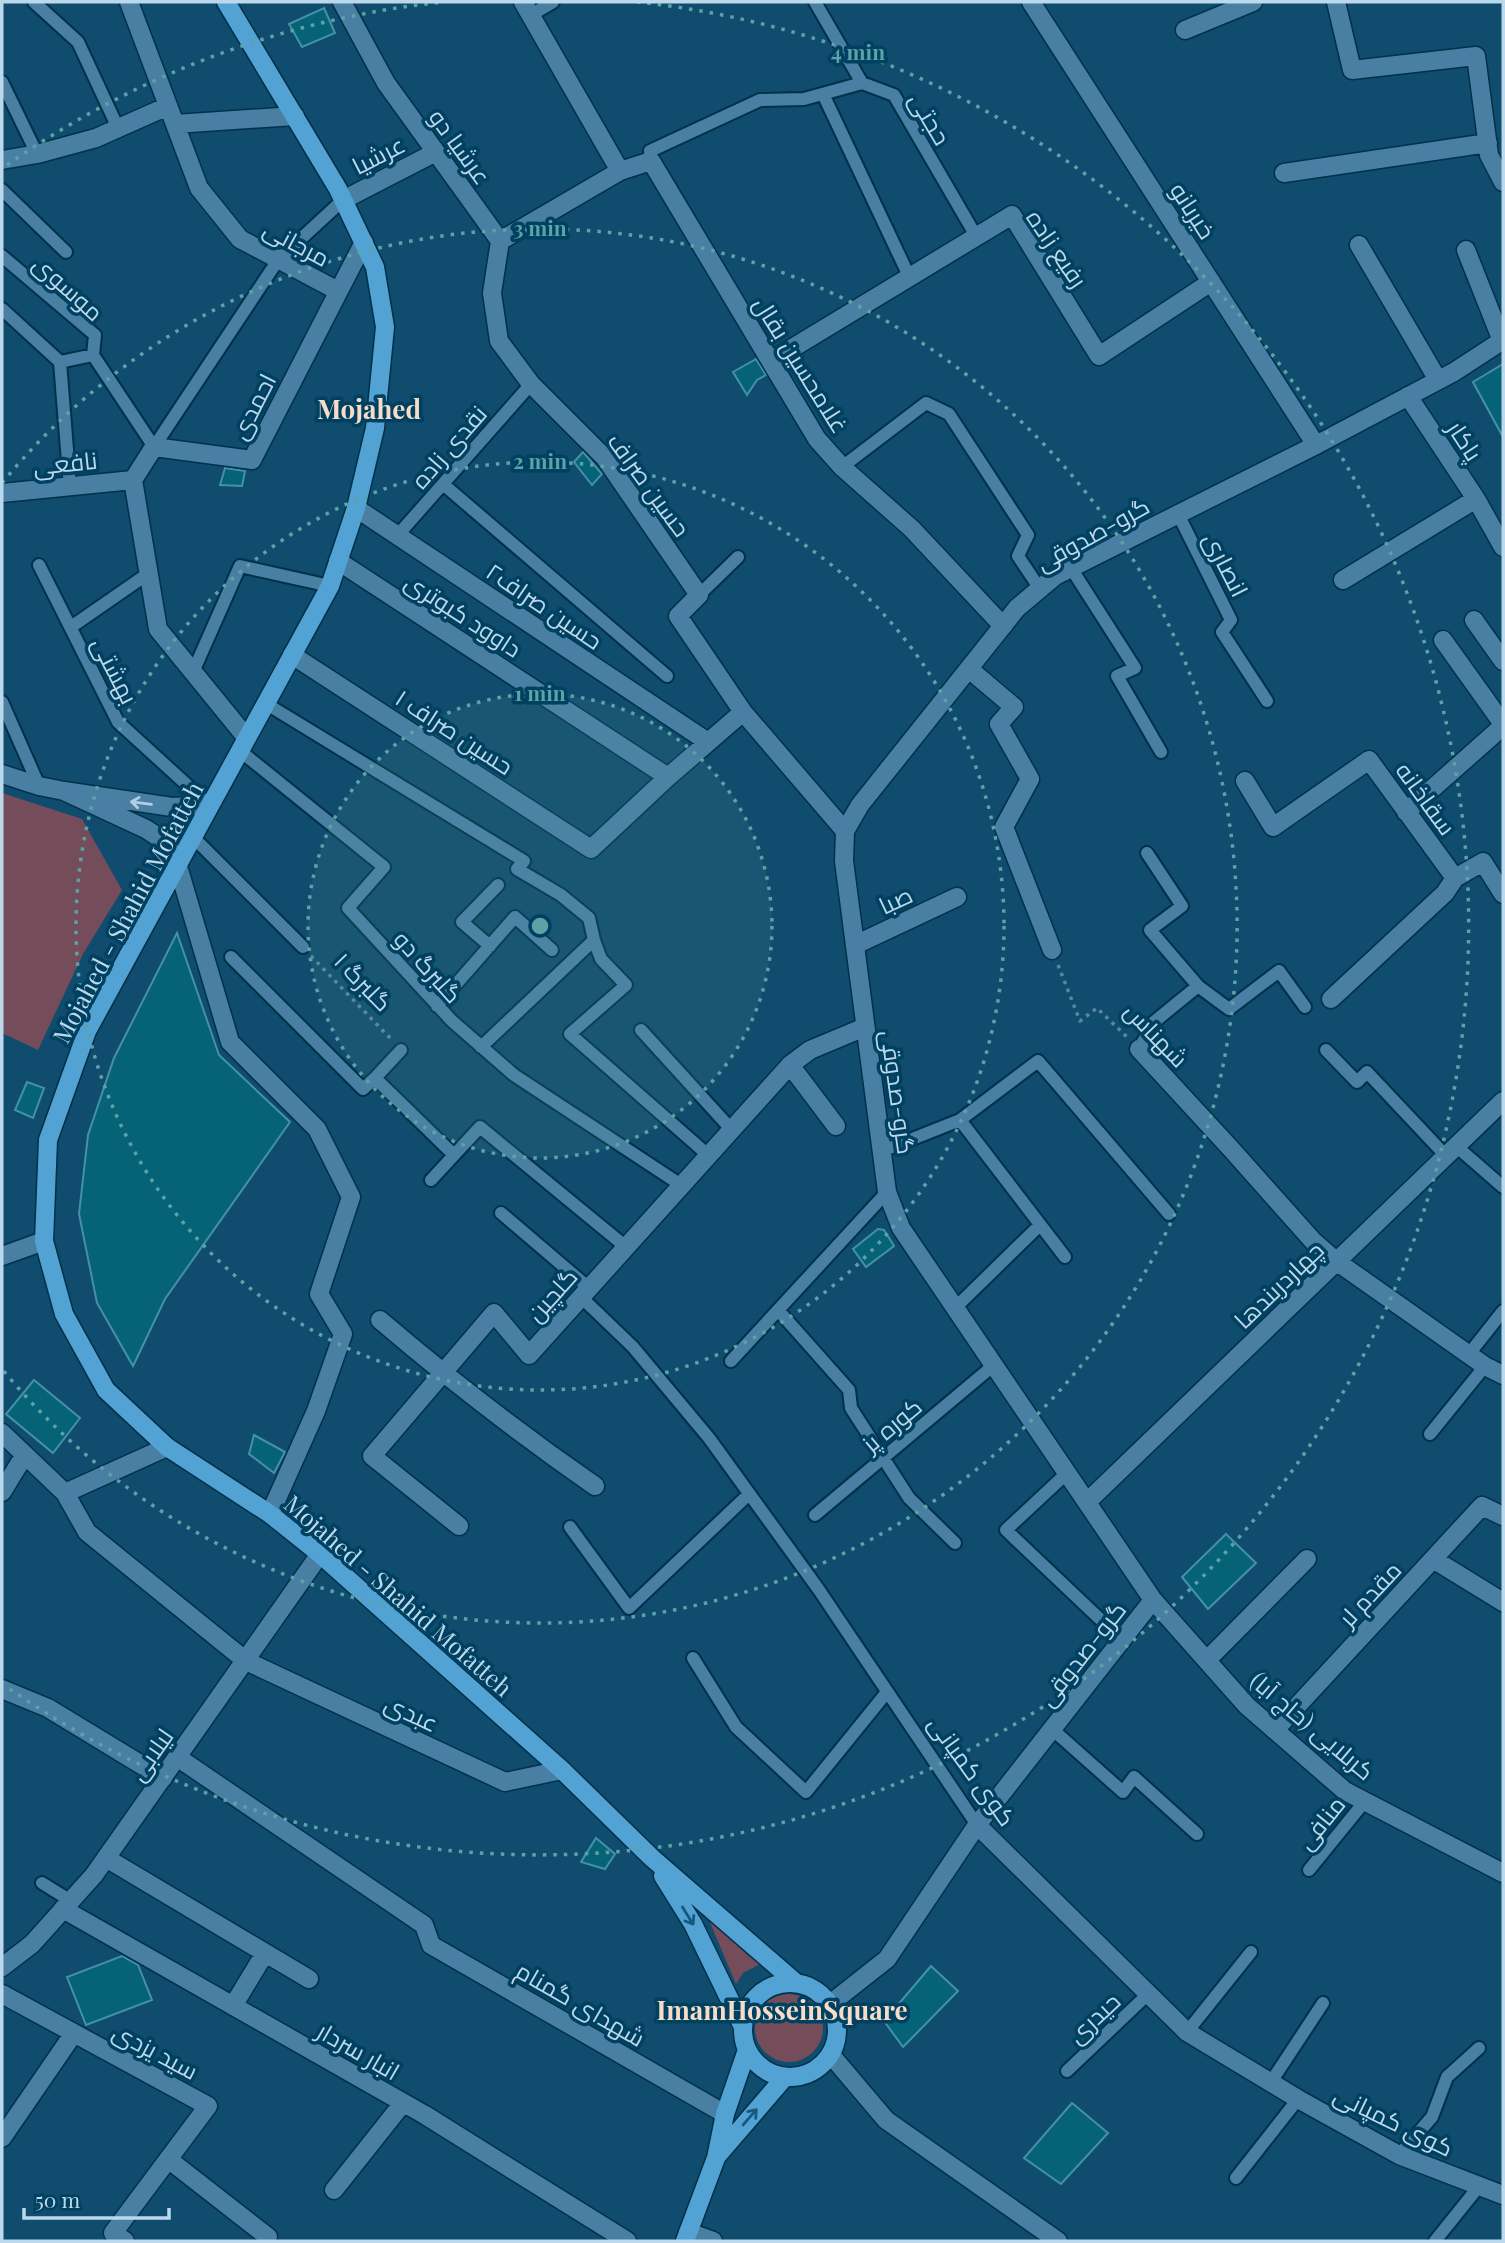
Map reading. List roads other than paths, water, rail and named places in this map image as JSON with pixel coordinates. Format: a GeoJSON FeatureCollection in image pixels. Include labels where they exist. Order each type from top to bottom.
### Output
{"type":"FeatureCollection","features":[{"type":"Feature","properties":{"kind":"main road","name":"Mojahed - Shahid Mofatteh"},"geometry":{"type":"LineString","coordinates":[[226,2],[344,200],[375,267],[385,327],[375,428],[356,508],[330,586],[87,1031],[48,1140],[44,1241],[64,1314],[106,1390],[167,1447],[270,1514],[320,1555],[562,1770],[652,1858]]}},
{"type":"Feature","properties":{"kind":"main road"},"geometry":{"type":"LineString","coordinates":[[652,1858],[795,1982],[815,1989],[830,2004],[836,2016],[838,2030],[831,2055],[822,2065],[811,2073],[785,2077],[769,2073],[757,2063],[747,2050],[743,2027],[694,1924],[652,1858]]}},
{"type":"Feature","properties":{"kind":"main road"},"geometry":{"type":"LineString","coordinates":[[743,2027],[746,2012],[754,1998],[780,1983],[795,1982]]}},
{"type":"Feature","properties":{"kind":"main road"},"geometry":{"type":"LineString","coordinates":[[687,2236],[716,2158],[726,2114],[747,2050]]}},
{"type":"Feature","properties":{"kind":"main road"},"geometry":{"type":"LineString","coordinates":[[716,2158],[785,2077]]}},
{"type":"Feature","properties":{"kind":"street","name":"مرجانی"},"geometry":{"type":"LineString","coordinates":[[129,2],[199,188],[240,239],[338,291]]}},
{"type":"Feature","properties":{"kind":"street","name":"عرشیا دو"},"geometry":{"type":"LineString","coordinates":[[342,2],[386,83],[500,241]]}},
{"type":"Feature","properties":{"kind":"street","name":"خیربانو"},"geometry":{"type":"LineString","coordinates":[[1031,2],[1315,445]]}},
{"type":"Feature","properties":{"kind":"street"},"geometry":{"type":"LineString","coordinates":[[1185,30],[1253,2]]}},
{"type":"Feature","properties":{"kind":"street"},"geometry":{"type":"LineString","coordinates":[[1336,2],[1352,70],[1476,56],[1489,155],[1503,182]]}},
{"type":"Feature","properties":{"kind":"street"},"geometry":{"type":"LineString","coordinates":[[527,9],[620,171]]}},
{"type":"Feature","properties":{"kind":"street"},"geometry":{"type":"LineString","coordinates":[[2,160],[37,154],[96,138],[168,106]]}},
{"type":"Feature","properties":{"kind":"street"},"geometry":{"type":"LineString","coordinates":[[175,124],[295,117]]}},
{"type":"Feature","properties":{"kind":"street"},"geometry":{"type":"LineString","coordinates":[[1284,173],[1488,143]]}},
{"type":"Feature","properties":{"kind":"street","name":"عرشیا"},"geometry":{"type":"LineString","coordinates":[[344,200],[436,152]]}},
{"type":"Feature","properties":{"kind":"street"},"geometry":{"type":"LineString","coordinates":[[500,241],[620,171],[651,161]]}},
{"type":"Feature","properties":{"kind":"street","name":"غلامحسین بقال"},"geometry":{"type":"LineString","coordinates":[[651,161],[817,439],[842,467],[912,529],[1003,626]]}},
{"type":"Feature","properties":{"kind":"street","name":"رفیع زاده"},"geometry":{"type":"LineString","coordinates":[[771,361],[1012,215],[1099,356],[1211,282]]}},
{"type":"Feature","properties":{"kind":"street","name":"حسین صراف"},"geometry":{"type":"LineString","coordinates":[[500,241],[492,293],[499,341],[531,384],[605,458],[699,595]]}},
{"type":"Feature","properties":{"kind":"street","name":"احمدی"},"geometry":{"type":"LineString","coordinates":[[154,447],[253,460],[364,242]]}},
{"type":"Feature","properties":{"kind":"street"},"geometry":{"type":"LineString","coordinates":[[1359,245],[1438,380]]}},
{"type":"Feature","properties":{"kind":"street"},"geometry":{"type":"LineString","coordinates":[[1466,250],[1502,340]]}},
{"type":"Feature","properties":{"kind":"street","name":"گرو-صدوقی"},"geometry":{"type":"LineString","coordinates":[[830,2004],[887,1959],[977,1825],[1153,1600],[901,1228],[887,1192],[844,861],[845,831],[860,805],[1017,608],[1055,576],[1408,396],[1502,340]]}},
{"type":"Feature","properties":{"kind":"street","name":"پاکار"},"geometry":{"type":"LineString","coordinates":[[1408,396],[1476,499],[1503,547]]}},
{"type":"Feature","properties":{"kind":"street"},"geometry":{"type":"LineString","coordinates":[[154,447],[133,480],[158,629],[193,672],[243,744]]}},
{"type":"Feature","properties":{"kind":"street","name":"نافعی"},"geometry":{"type":"LineString","coordinates":[[2,493],[133,480]]}},
{"type":"Feature","properties":{"kind":"street"},"geometry":{"type":"LineString","coordinates":[[1343,580],[1476,499]]}},
{"type":"Feature","properties":{"kind":"street","name":"حسین صراف۲"},"geometry":{"type":"LineString","coordinates":[[356,508],[708,742]]}},
{"type":"Feature","properties":{"kind":"street","name":"داوود کبوتری"},"geometry":{"type":"LineString","coordinates":[[338,561],[668,777]]}},
{"type":"Feature","properties":{"kind":"street"},"geometry":{"type":"LineString","coordinates":[[699,595],[678,616],[743,712],[845,831]]}},
{"type":"Feature","properties":{"kind":"street"},"geometry":{"type":"LineString","coordinates":[[1474,620],[1503,661]]}},
{"type":"Feature","properties":{"kind":"street"},"geometry":{"type":"LineString","coordinates":[[1406,812],[1503,725],[1443,640]]}},
{"type":"Feature","properties":{"kind":"street","name":"حسین صراف ۱"},"geometry":{"type":"LineString","coordinates":[[292,654],[591,849],[668,777]]}},
{"type":"Feature","properties":{"kind":"street"},"geometry":{"type":"LineString","coordinates":[[969,669],[1014,707],[999,724],[1030,779],[1004,827],[1052,950]]}},
{"type":"Feature","properties":{"kind":"street"},"geometry":{"type":"LineString","coordinates":[[668,777],[743,712]]}},
{"type":"Feature","properties":{"kind":"street","name":"سقاخانه"},"geometry":{"type":"LineString","coordinates":[[1245,781],[1273,827],[1369,760],[1455,878]]}},
{"type":"Feature","properties":{"kind":"street"},"geometry":{"type":"LineString","coordinates":[[2,774],[64,792],[172,807],[209,805]]}},
{"type":"Feature","properties":{"kind":"street"},"geometry":{"type":"LineString","coordinates":[[64,792],[146,829],[167,843],[177,863],[230,1042],[317,1129],[351,1198],[319,1294],[343,1335],[316,1411],[270,1514]]}},
{"type":"Feature","properties":{"kind":"street"},"geometry":{"type":"LineString","coordinates":[[1331,999],[1445,893],[1455,878],[1483,862],[1503,894]]}},
{"type":"Feature","properties":{"kind":"street","name":"صبا"},"geometry":{"type":"LineString","coordinates":[[855,945],[957,897]]}},
{"type":"Feature","properties":{"kind":"street","name":"گلچین"},"geometry":{"type":"LineString","coordinates":[[459,1526],[372,1456],[494,1313],[529,1355],[790,1065],[810,1050],[865,1027]]}},
{"type":"Feature","properties":{"kind":"street","name":"شهناس"},"geometry":{"type":"LineString","coordinates":[[1139,1049],[1313,1241],[1336,1261],[1485,1366],[1503,1375]]}},
{"type":"Feature","properties":{"kind":"street"},"geometry":{"type":"LineString","coordinates":[[790,1065],[836,1126]]}},
{"type":"Feature","properties":{"kind":"street","name":"چهاردربندها"},"geometry":{"type":"LineString","coordinates":[[1087,1502],[1503,1101]]}},
{"type":"Feature","properties":{"kind":"street"},"geometry":{"type":"LineString","coordinates":[[2,1256],[44,1241]]}},
{"type":"Feature","properties":{"kind":"street"},"geometry":{"type":"LineString","coordinates":[[380,1320],[443,1374],[595,1486]]}},
{"type":"Feature","properties":{"kind":"street","name":"عبدی"},"geometry":{"type":"LineString","coordinates":[[2,1433],[65,1493],[87,1531],[246,1661],[505,1782],[562,1770]]}},
{"type":"Feature","properties":{"kind":"street"},"geometry":{"type":"LineString","coordinates":[[65,1493],[167,1447]]}},
{"type":"Feature","properties":{"kind":"street"},"geometry":{"type":"LineString","coordinates":[[2,1492],[24,1456]]}},
{"type":"Feature","properties":{"kind":"street","name":"مقدم لر"},"geometry":{"type":"LineString","coordinates":[[1275,1730],[1482,1506],[1503,1516]]}},
{"type":"Feature","properties":{"kind":"street","name":"لیلابی"},"geometry":{"type":"LineString","coordinates":[[2,1967],[32,1944],[106,1858],[320,1555]]}},
{"type":"Feature","properties":{"kind":"street"},"geometry":{"type":"LineString","coordinates":[[1207,1660],[1307,1559]]}},
{"type":"Feature","properties":{"kind":"street"},"geometry":{"type":"LineString","coordinates":[[1433,1559],[1503,1602]]}},
{"type":"Feature","properties":{"kind":"street","name":"کربلایی (حاج آبا)"},"geometry":{"type":"LineString","coordinates":[[1153,1600],[1247,1706],[1345,1791],[1503,1873]]}},
{"type":"Feature","properties":{"kind":"street"},"geometry":{"type":"LineString","coordinates":[[2,1689],[48,1708],[163,1778]]}},
{"type":"Feature","properties":{"kind":"street","name":"شهدای گمنام"},"geometry":{"type":"LineString","coordinates":[[177,1757],[424,1926],[431,1945],[726,2114]]}},
{"type":"Feature","properties":{"kind":"street","name":"کوی کمپانی"},"geometry":{"type":"LineString","coordinates":[[977,1825],[1187,2032],[1298,2099],[1399,2155],[1503,2194]]}},
{"type":"Feature","properties":{"kind":"street"},"geometry":{"type":"LineString","coordinates":[[106,1858],[309,1979]]}},
{"type":"Feature","properties":{"kind":"street","name":"انبار سردار"},"geometry":{"type":"LineString","coordinates":[[67,1905],[233,2006],[403,2103],[627,2241]]}},
{"type":"Feature","properties":{"kind":"street"},"geometry":{"type":"LineString","coordinates":[[233,2006],[265,1953]]}},
{"type":"Feature","properties":{"kind":"street","name":"سید یزدی"},"geometry":{"type":"LineString","coordinates":[[2,1994],[208,2106],[113,2233],[125,2241]]}},
{"type":"Feature","properties":{"kind":"street"},"geometry":{"type":"LineString","coordinates":[[2,2138],[74,2033]]}},
{"type":"Feature","properties":{"kind":"street"},"geometry":{"type":"LineString","coordinates":[[831,2055],[886,2120],[1058,2241]]}},
{"type":"Feature","properties":{"kind":"street"},"geometry":{"type":"LineString","coordinates":[[334,2190],[403,2103]]}},
{"type":"Feature","properties":{"kind":"street"},"geometry":{"type":"LineString","coordinates":[[168,2159],[268,2237]]}},
{"type":"Feature","properties":{"kind":"street"},"geometry":{"type":"LineString","coordinates":[[687,2236],[713,2241]]}},
{"type":"Feature","properties":{"kind":"lane"},"geometry":{"type":"LineString","coordinates":[[34,2],[78,42],[118,128]]}},
{"type":"Feature","properties":{"kind":"lane"},"geometry":{"type":"LineString","coordinates":[[527,9],[553,2]]}},
{"type":"Feature","properties":{"kind":"lane"},"geometry":{"type":"LineString","coordinates":[[651,161],[650,151],[760,100],[804,99],[862,83],[815,2]]}},
{"type":"Feature","properties":{"kind":"lane"},"geometry":{"type":"LineString","coordinates":[[2,82],[37,154]]}},
{"type":"Feature","properties":{"kind":"lane","name":"حجتی"},"geometry":{"type":"LineString","coordinates":[[862,83],[894,95],[976,236]]}},
{"type":"Feature","properties":{"kind":"lane"},"geometry":{"type":"LineString","coordinates":[[823,93],[909,276]]}},
{"type":"Feature","properties":{"kind":"lane"},"geometry":{"type":"LineString","coordinates":[[2,190],[66,252]]}},
{"type":"Feature","properties":{"kind":"lane"},"geometry":{"type":"LineString","coordinates":[[60,362],[93,355],[154,447],[278,260],[344,200]]}},
{"type":"Feature","properties":{"kind":"lane","name":"موسوی"},"geometry":{"type":"LineString","coordinates":[[2,256],[95,335],[93,355]]}},
{"type":"Feature","properties":{"kind":"lane"},"geometry":{"type":"LineString","coordinates":[[2,309],[60,362],[70,486]]}},
{"type":"Feature","properties":{"kind":"lane","name":"نقدی زاده"},"geometry":{"type":"LineString","coordinates":[[397,536],[531,384]]}},
{"type":"Feature","properties":{"kind":"lane"},"geometry":{"type":"LineString","coordinates":[[842,467],[926,402],[949,414],[1028,535],[1018,556],[1040,589]]}},
{"type":"Feature","properties":{"kind":"lane"},"geometry":{"type":"LineString","coordinates":[[443,484],[667,676]]}},
{"type":"Feature","properties":{"kind":"lane","name":"انصاری"},"geometry":{"type":"LineString","coordinates":[[1178,514],[1231,620],[1222,632],[1267,701]]}},
{"type":"Feature","properties":{"kind":"lane"},"geometry":{"type":"LineString","coordinates":[[699,595],[738,557]]}},
{"type":"Feature","properties":{"kind":"lane","name":"بهشتی"},"geometry":{"type":"LineString","coordinates":[[39,565],[118,722],[209,805]]}},
{"type":"Feature","properties":{"kind":"lane"},"geometry":{"type":"LineString","coordinates":[[193,672],[240,566],[330,586]]}},
{"type":"Feature","properties":{"kind":"lane"},"geometry":{"type":"LineString","coordinates":[[1071,568],[1135,668],[1117,676],[1161,752]]}},
{"type":"Feature","properties":{"kind":"lane"},"geometry":{"type":"LineString","coordinates":[[71,627],[149,573]]}},
{"type":"Feature","properties":{"kind":"lane"},"geometry":{"type":"LineString","coordinates":[[2,702],[39,786]]}},
{"type":"Feature","properties":{"kind":"lane"},"geometry":{"type":"LineString","coordinates":[[265,703],[524,861],[517,869],[561,895],[589,918],[601,959],[626,985],[570,1034],[708,1154]]}},
{"type":"Feature","properties":{"kind":"lane","name":"گلبرگ دو"},"geometry":{"type":"LineString","coordinates":[[243,744],[384,867],[348,908],[437,1006],[514,1075],[681,1185]]}},
{"type":"Feature","properties":{"kind":"lane","name":"گلبرگ ۱"},"geometry":{"type":"LineString","coordinates":[[192,836],[303,947]]}},
{"type":"Feature","properties":{"kind":"lane"},"geometry":{"type":"LineString","coordinates":[[1147,853],[1182,906],[1150,930],[1198,986],[1229,1009],[1279,971],[1305,1007]]}},
{"type":"Feature","properties":{"kind":"lane"},"geometry":{"type":"LineString","coordinates":[[490,946],[462,922],[498,885]]}},
{"type":"Feature","properties":{"kind":"lane"},"geometry":{"type":"LineString","coordinates":[[437,1006],[515,917],[552,950]]}},
{"type":"Feature","properties":{"kind":"lane"},"geometry":{"type":"LineString","coordinates":[[481,1046],[594,940]]}},
{"type":"Feature","properties":{"kind":"lane"},"geometry":{"type":"LineString","coordinates":[[231,957],[363,1089],[401,1049]]}},
{"type":"Feature","properties":{"kind":"lane"},"geometry":{"type":"LineString","coordinates":[[1139,1049],[1154,1022],[1198,986]]}},
{"type":"Feature","properties":{"kind":"lane"},"geometry":{"type":"LineString","coordinates":[[641,1030],[731,1129]]}},
{"type":"Feature","properties":{"kind":"lane"},"geometry":{"type":"LineString","coordinates":[[1326,1050],[1357,1082],[1367,1072],[1451,1151],[1503,1187]]}},
{"type":"Feature","properties":{"kind":"lane"},"geometry":{"type":"LineString","coordinates":[[882,1151],[960,1119],[1038,1061],[1169,1214]]}},
{"type":"Feature","properties":{"kind":"lane"},"geometry":{"type":"LineString","coordinates":[[375,1078],[454,1155]]}},
{"type":"Feature","properties":{"kind":"lane"},"geometry":{"type":"LineString","coordinates":[[960,1119],[1065,1257]]}},
{"type":"Feature","properties":{"kind":"lane"},"geometry":{"type":"LineString","coordinates":[[431,1180],[480,1127],[626,1247]]}},
{"type":"Feature","properties":{"kind":"lane"},"geometry":{"type":"LineString","coordinates":[[731,1362],[887,1192]]}},
{"type":"Feature","properties":{"kind":"lane","name":"کوی کمپانی"},"geometry":{"type":"LineString","coordinates":[[501,1213],[585,1292],[709,1438],[818,1590],[977,1825]]}},
{"type":"Feature","properties":{"kind":"lane"},"geometry":{"type":"LineString","coordinates":[[955,1308],[1040,1225]]}},
{"type":"Feature","properties":{"kind":"lane"},"geometry":{"type":"LineString","coordinates":[[778,1310],[849,1390],[851,1408],[909,1498],[955,1543]]}},
{"type":"Feature","properties":{"kind":"lane"},"geometry":{"type":"LineString","coordinates":[[1469,1354],[1503,1311]]}},
{"type":"Feature","properties":{"kind":"lane","name":"کوره پز"},"geometry":{"type":"LineString","coordinates":[[815,1515],[994,1365]]}},
{"type":"Feature","properties":{"kind":"lane"},"geometry":{"type":"LineString","coordinates":[[1430,1434],[1485,1366]]}},
{"type":"Feature","properties":{"kind":"lane"},"geometry":{"type":"LineString","coordinates":[[1067,1472],[1006,1530],[1122,1640]]}},
{"type":"Feature","properties":{"kind":"lane"},"geometry":{"type":"LineString","coordinates":[[570,1527],[629,1608],[748,1495]]}},
{"type":"Feature","properties":{"kind":"lane"},"geometry":{"type":"LineString","coordinates":[[693,1658],[736,1727],[806,1792],[887,1692]]}},
{"type":"Feature","properties":{"kind":"lane"},"geometry":{"type":"LineString","coordinates":[[1052,1729],[1123,1792],[1134,1777],[1198,1834]]}},
{"type":"Feature","properties":{"kind":"lane","name":"منافی"},"geometry":{"type":"LineString","coordinates":[[1309,1870],[1365,1801]]}},
{"type":"Feature","properties":{"kind":"lane"},"geometry":{"type":"LineString","coordinates":[[42,1884],[67,1905]]}},
{"type":"Feature","properties":{"kind":"lane"},"geometry":{"type":"LineString","coordinates":[[1187,2032],[1251,1952]]}},
{"type":"Feature","properties":{"kind":"lane","name":"حیدری"},"geometry":{"type":"LineString","coordinates":[[1067,2071],[1149,1994]]}},
{"type":"Feature","properties":{"kind":"lane"},"geometry":{"type":"LineString","coordinates":[[1270,2082],[1323,2003]]}},
{"type":"Feature","properties":{"kind":"lane"},"geometry":{"type":"LineString","coordinates":[[1399,2155],[1432,2117],[1447,2077],[1479,2048]]}},
{"type":"Feature","properties":{"kind":"lane"},"geometry":{"type":"LineString","coordinates":[[1236,2178],[1298,2099]]}},
{"type":"Feature","properties":{"kind":"lane"},"geometry":{"type":"LineString","coordinates":[[1435,2241],[1480,2185]]}},
{"type":"Feature","properties":{"kind":"district","name":"Mojahed"},"geometry":{"type":"Point","coordinates":[369,408]}},
{"type":"Feature","properties":{"kind":"district","name":"ImamHosseinSquare"},"geometry":{"type":"Point","coordinates":[782,2009]}}]}
